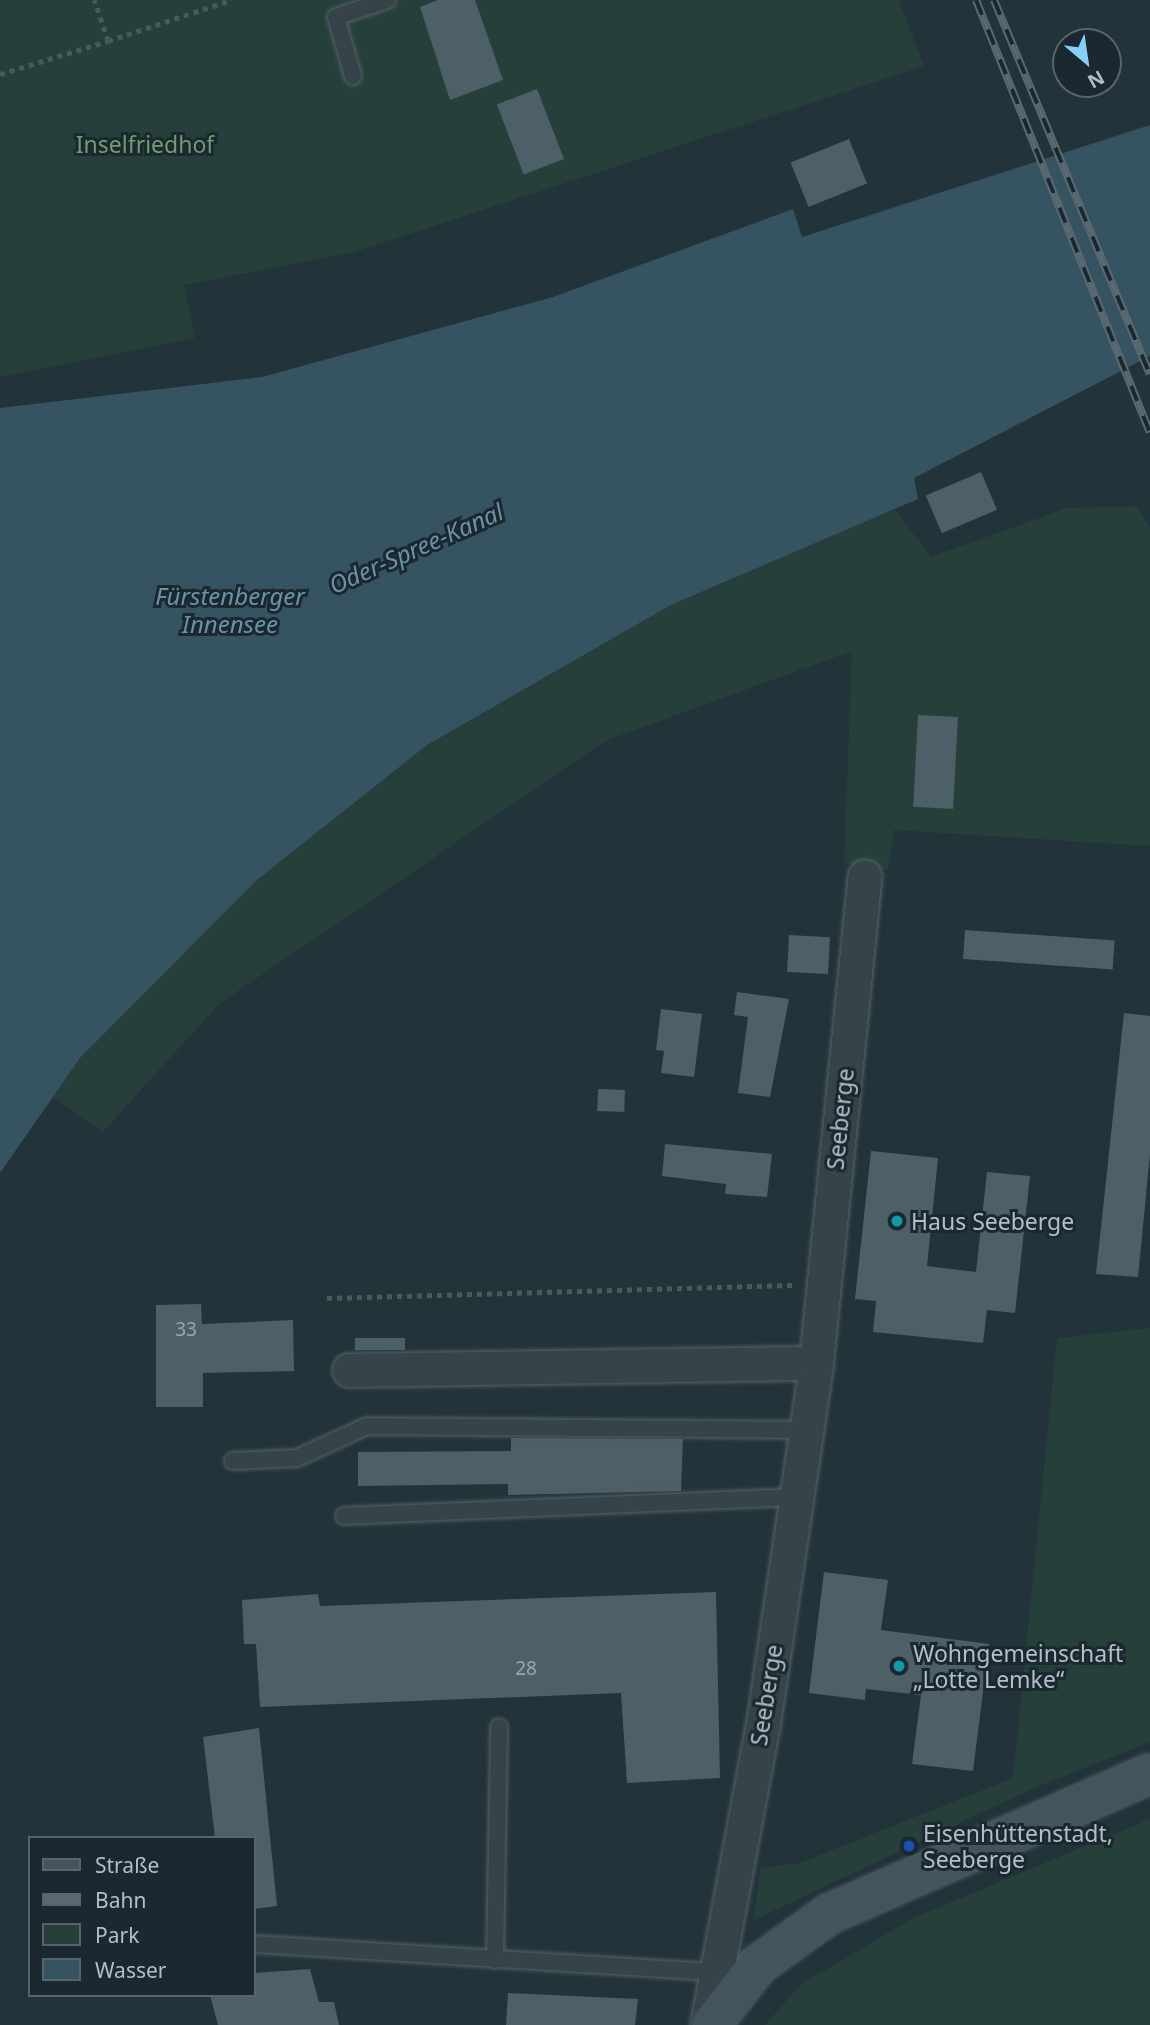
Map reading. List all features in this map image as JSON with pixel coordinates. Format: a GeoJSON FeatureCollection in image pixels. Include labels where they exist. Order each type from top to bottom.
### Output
{"type":"FeatureCollection","features":[{"type":"Feature","properties":{"kind":"main road"},"geometry":{"type":"LineString","coordinates":[[709,2025],[758,1965],[829,1914],[1150,1774]]}},
{"type":"Feature","properties":{"kind":"street","name":"Seeberge"},"geometry":{"type":"LineString","coordinates":[[709,2025],[716,1972],[763,1724],[816,1363],[865,876]]}},
{"type":"Feature","properties":{"kind":"street"},"geometry":{"type":"LineString","coordinates":[[349,1370],[816,1363]]}},
{"type":"Feature","properties":{"kind":"lane"},"geometry":{"type":"LineString","coordinates":[[353,76],[336,17],[387,0]]}},
{"type":"Feature","properties":{"kind":"lane"},"geometry":{"type":"LineString","coordinates":[[233,1461],[297,1458],[367,1426],[805,1430]]}},
{"type":"Feature","properties":{"kind":"lane"},"geometry":{"type":"LineString","coordinates":[[344,1516],[796,1497]]}},
{"type":"Feature","properties":{"kind":"lane"},"geometry":{"type":"LineString","coordinates":[[495,1960],[499,1727]]}},
{"type":"Feature","properties":{"kind":"lane"},"geometry":{"type":"LineString","coordinates":[[256,1944],[716,1972]]}},
{"type":"Feature","properties":{"kind":"path"},"geometry":{"type":"LineString","coordinates":[[94,0],[108,41]]}},
{"type":"Feature","properties":{"kind":"path"},"geometry":{"type":"LineString","coordinates":[[0,74],[231,0]]}},
{"type":"Feature","properties":{"kind":"path"},"geometry":{"type":"LineString","coordinates":[[327,1298],[823,1284]]}},
{"type":"Feature","properties":{"kind":"green space","name":"Inselfriedhof"},"geometry":{"type":"Polygon","coordinates":[[[0,0],[899,0],[924,66],[351,253],[184,285],[195,338],[0,377],[0,0]]]}},
{"type":"Feature","properties":{"kind":"green space"},"geometry":{"type":"Polygon","coordinates":[[[1137,506],[1150,527],[1150,846],[894,830],[888,870],[844,863],[852,651],[605,741],[219,1004],[103,1132],[53,1097],[80,1058],[257,880],[427,745],[671,605],[895,509],[931,557],[1067,508],[1137,506]]]}},
{"type":"Feature","properties":{"kind":"green space"},"geometry":{"type":"Polygon","coordinates":[[[1150,1328],[1150,1742],[1032,1789],[754,1920],[760,1868],[800,1863],[1013,1778],[1057,1338],[1150,1328]]]}},
{"type":"Feature","properties":{"kind":"green space"},"geometry":{"type":"Polygon","coordinates":[[[1150,1819],[1150,2025],[765,2025],[800,1985],[913,1918],[1150,1819]]]}},
{"type":"Feature","properties":{"kind":"water","name":"Fürstenberger Innensee"},"geometry":{"type":"Polygon","coordinates":[[[1150,125],[1150,356],[914,478],[918,499],[671,605],[427,745],[257,880],[80,1058],[0,1173],[0,408],[262,377],[553,297],[793,209],[802,237],[1150,125]]]}},
{"type":"Feature","properties":{"kind":"building"},"geometry":{"type":"Polygon","coordinates":[[[438,0],[475,0],[503,80],[450,100],[420,7],[438,0]]]}},
{"type":"Feature","properties":{"kind":"building"},"geometry":{"type":"Polygon","coordinates":[[[537,89],[564,159],[524,174],[497,104],[537,89]]]}},
{"type":"Feature","properties":{"kind":"building"},"geometry":{"type":"Polygon","coordinates":[[[849,139],[867,184],[809,207],[791,163],[849,139]]]}},
{"type":"Feature","properties":{"kind":"building"},"geometry":{"type":"Polygon","coordinates":[[[981,472],[997,510],[942,533],[926,495],[981,472]]]}},
{"type":"Feature","properties":{"kind":"building"},"geometry":{"type":"Polygon","coordinates":[[[918,715],[958,717],[953,809],[913,807],[918,715]]]}},
{"type":"Feature","properties":{"kind":"building"},"geometry":{"type":"Polygon","coordinates":[[[965,930],[1115,940],[1113,969],[963,959],[965,930]]]}},
{"type":"Feature","properties":{"kind":"building"},"geometry":{"type":"Polygon","coordinates":[[[789,935],[830,937],[828,974],[787,972],[789,935]]]}},
{"type":"Feature","properties":{"kind":"building"},"geometry":{"type":"Polygon","coordinates":[[[737,992],[789,999],[770,1097],[738,1093],[748,1017],[734,1015],[737,992]]]}},
{"type":"Feature","properties":{"kind":"building"},"geometry":{"type":"Polygon","coordinates":[[[661,1009],[702,1014],[694,1077],[661,1073],[664,1051],[656,1050],[661,1009]]]}},
{"type":"Feature","properties":{"kind":"building"},"geometry":{"type":"Polygon","coordinates":[[[1124,1013],[1150,1016],[1150,1154],[1138,1277],[1096,1274],[1124,1013]]]}},
{"type":"Feature","properties":{"kind":"building"},"geometry":{"type":"Polygon","coordinates":[[[598,1089],[625,1090],[624,1112],[597,1111],[598,1089]]]}},
{"type":"Feature","properties":{"kind":"building"},"geometry":{"type":"Polygon","coordinates":[[[665,1144],[772,1154],[767,1197],[725,1194],[726,1184],[662,1176],[665,1144]]]}},
{"type":"Feature","properties":{"kind":"building","name":"Haus Seeberge"},"geometry":{"type":"Polygon","coordinates":[[[871,1151],[938,1158],[927,1266],[976,1272],[987,1172],[1030,1176],[1015,1313],[987,1310],[983,1343],[873,1332],[876,1301],[855,1299],[871,1151]]]}},
{"type":"Feature","properties":{"kind":"building"},"geometry":{"type":"Polygon","coordinates":[[[201,1304],[202,1324],[293,1320],[294,1371],[203,1373],[203,1407],[156,1407],[156,1305],[201,1304]]]}},
{"type":"Feature","properties":{"kind":"building"},"geometry":{"type":"Polygon","coordinates":[[[355,1338],[405,1338],[405,1350],[355,1350],[355,1338]]]}},
{"type":"Feature","properties":{"kind":"building"},"geometry":{"type":"Polygon","coordinates":[[[511,1438],[683,1439],[681,1491],[508,1495],[508,1484],[358,1486],[358,1452],[511,1451],[511,1438]]]}},
{"type":"Feature","properties":{"kind":"building","name":"Wohngemeinschaft „Lotte Lemke“"},"geometry":{"type":"Polygon","coordinates":[[[824,1572],[888,1580],[881,1630],[989,1644],[973,1771],[912,1764],[921,1695],[866,1689],[865,1700],[809,1693],[824,1572]]]}},
{"type":"Feature","properties":{"kind":"building"},"geometry":{"type":"Polygon","coordinates":[[[716,1592],[720,1778],[627,1783],[621,1693],[260,1707],[256,1644],[244,1644],[242,1600],[318,1594],[320,1606],[716,1592]]]}},
{"type":"Feature","properties":{"kind":"building"},"geometry":{"type":"Polygon","coordinates":[[[259,1728],[277,1906],[256,1909],[256,1836],[215,1836],[203,1737],[259,1728]]]}},
{"type":"Feature","properties":{"kind":"building"},"geometry":{"type":"Polygon","coordinates":[[[310,1969],[319,2002],[334,2002],[339,2025],[218,2025],[211,1997],[256,1997],[256,1973],[310,1969]]]}},
{"type":"Feature","properties":{"kind":"building"},"geometry":{"type":"Polygon","coordinates":[[[508,1993],[638,1999],[635,2025],[506,2025],[508,1993]]]}},
{"type":"Feature","properties":{"kind":"railway"},"geometry":{"type":"LineString","coordinates":[[976,0],[1150,432]]}},
{"type":"Feature","properties":{"kind":"railway"},"geometry":{"type":"LineString","coordinates":[[994,0],[1150,374]]}},
{"type":"Feature","properties":{"kind":"place","name":"Haus Seeberge"},"geometry":{"type":"Point","coordinates":[897,1221]}},
{"type":"Feature","properties":{"kind":"place","name":"Wohngemeinschaft „Lotte Lemke“"},"geometry":{"type":"Point","coordinates":[899,1666]}},
{"type":"Feature","properties":{"kind":"place","name":"Eisenhüttenstadt, Seeberge"},"geometry":{"type":"Point","coordinates":[909,1846]}},
{"type":"Feature","properties":{"kind":"water label","name":"Oder-Spree-Kanal"},"geometry":{"type":"Point","coordinates":[416,548]}}]}
